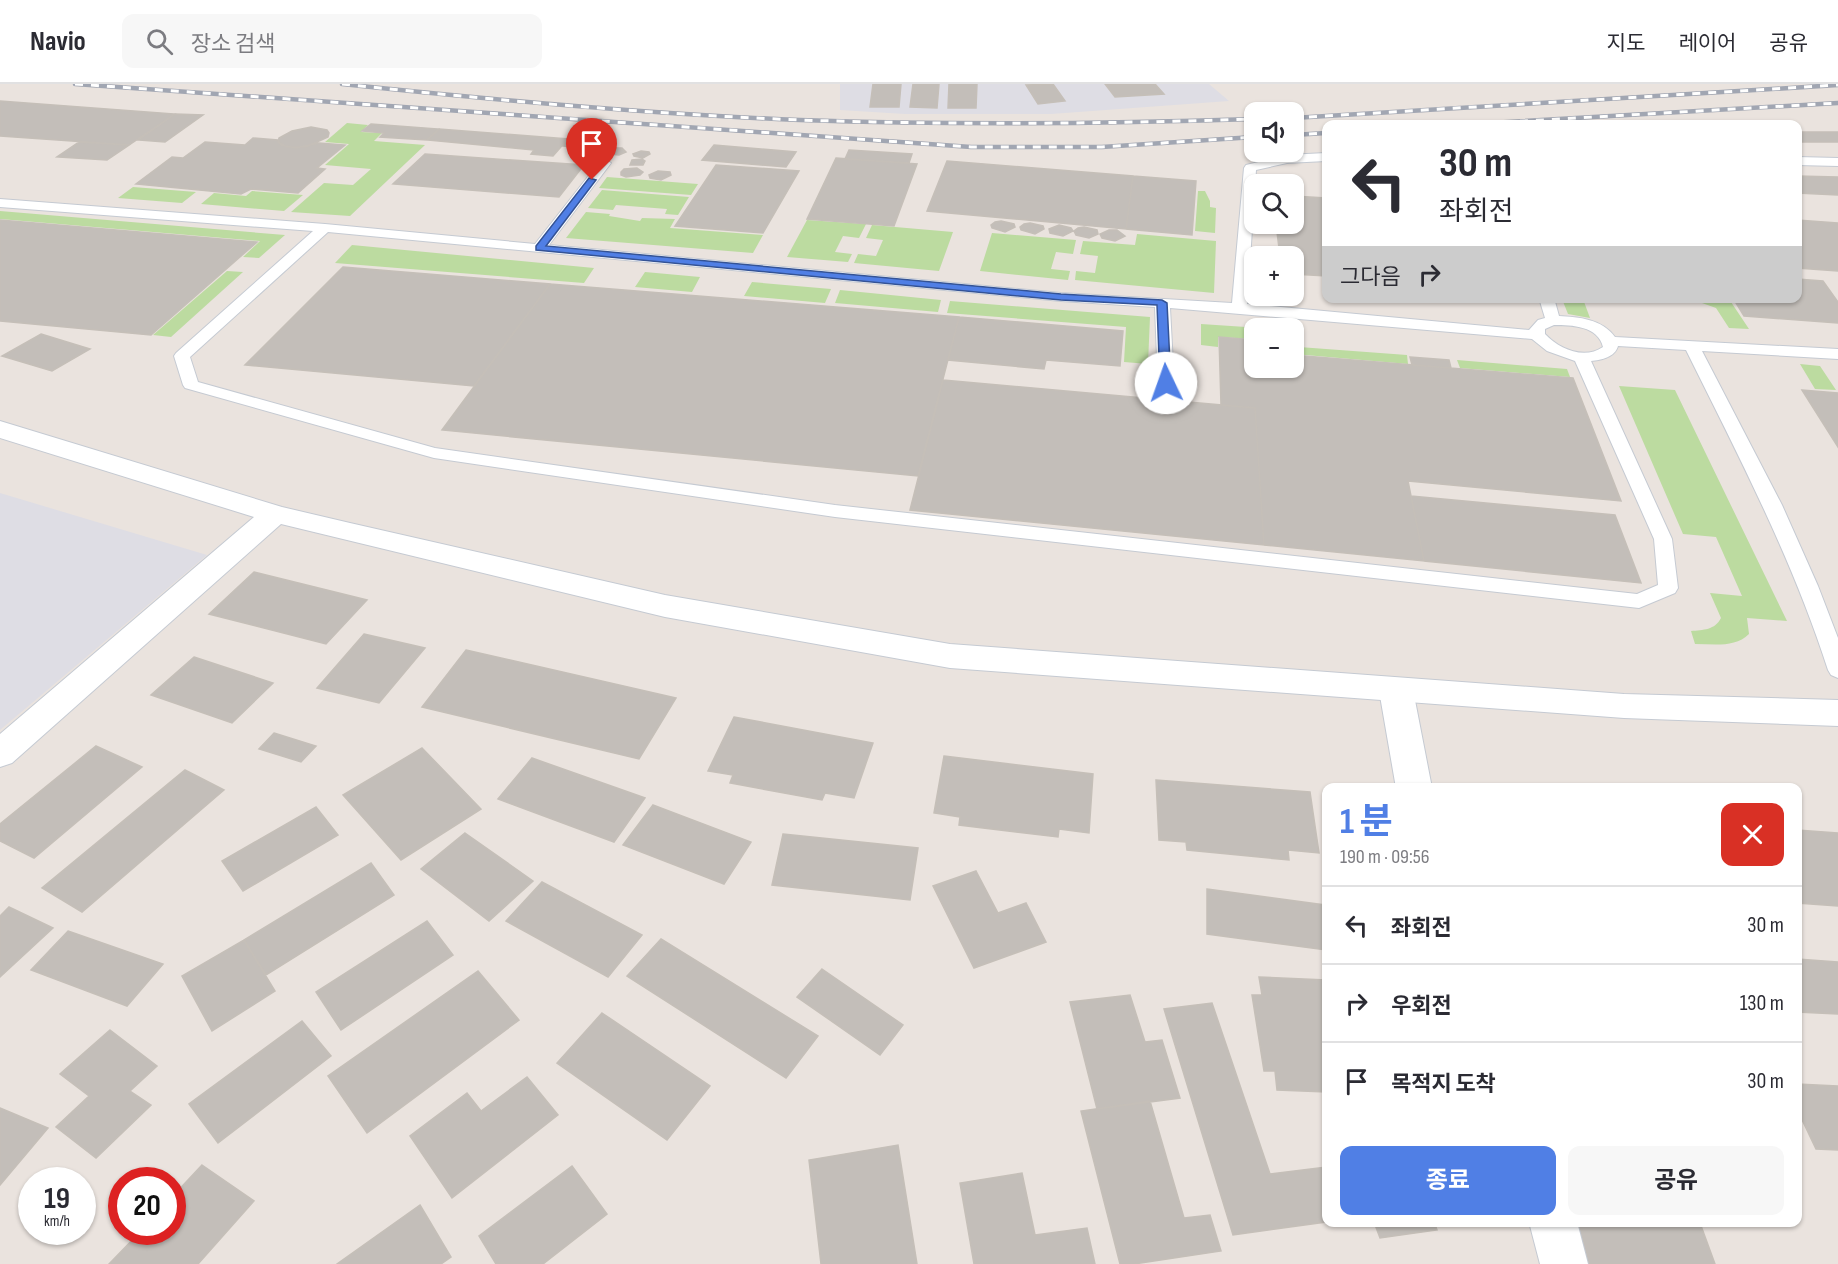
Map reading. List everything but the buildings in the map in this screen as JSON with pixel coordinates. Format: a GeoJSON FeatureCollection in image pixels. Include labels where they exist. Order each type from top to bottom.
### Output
{"type":"FeatureCollection","features":[{"type":"Feature","properties":{"kind":"main road"},"geometry":{"type":"LineString","coordinates":[[0,429],[275,514],[665,606],[950,656],[1624,706],[1838,713]]}},
{"type":"Feature","properties":{"kind":"main road"},"geometry":{"type":"LineString","coordinates":[[0,754],[275,514]]}},
{"type":"Feature","properties":{"kind":"main road"},"geometry":{"type":"LineString","coordinates":[[1396,690],[1413,783]]}},
{"type":"Feature","properties":{"kind":"main road"},"geometry":{"type":"LineString","coordinates":[[1554,1227],[1564,1264]]}},
{"type":"Feature","properties":{"kind":"lane"},"geometry":{"type":"LineString","coordinates":[[1239,308],[1251,168],[1287,159],[1322,157]]}},
{"type":"Feature","properties":{"kind":"lane"},"geometry":{"type":"LineString","coordinates":[[1802,161],[1838,162]]}},
{"type":"Feature","properties":{"kind":"lane"},"geometry":{"type":"LineString","coordinates":[[540,248],[605,163]]}},
{"type":"Feature","properties":{"kind":"lane"},"geometry":{"type":"LineString","coordinates":[[0,203],[325,228],[1061,297],[1239,308],[1537,335],[1552,349],[1581,356],[1605,353],[1611,348],[1605,333],[1594,327],[1566,320],[1543,323],[1537,328],[1537,335]]}},
{"type":"Feature","properties":{"kind":"lane"},"geometry":{"type":"LineString","coordinates":[[325,228],[182,356],[191,385],[434,453],[835,511],[1639,601],[1668,588],[1663,539],[1581,356]]}},
{"type":"Feature","properties":{"kind":"lane"},"geometry":{"type":"LineString","coordinates":[[1162,303],[1166,383]]}},
{"type":"Feature","properties":{"kind":"lane"},"geometry":{"type":"LineString","coordinates":[[1548,303],[1553,320]]}},
{"type":"Feature","properties":{"kind":"lane"},"geometry":{"type":"LineString","coordinates":[[1610,341],[1838,354]]}},
{"type":"Feature","properties":{"kind":"lane"},"geometry":{"type":"LineString","coordinates":[[1692,347],[1785,532],[1825,625],[1838,670]]}},
{"type":"Feature","properties":{"kind":"shaded area"},"geometry":{"type":"Polygon","coordinates":[[[840,84],[1209,84],[1229,101],[1051,114],[905,114],[840,110],[840,84]]]}},
{"type":"Feature","properties":{"kind":"shaded area"},"geometry":{"type":"Polygon","coordinates":[[[0,493],[207,555],[0,730],[0,493]]]}},
{"type":"Feature","properties":{"kind":"green space"},"geometry":{"type":"Polygon","coordinates":[[[347,123],[368,125],[361,132],[382,133],[374,141],[425,145],[350,216],[291,212],[324,183],[353,185],[371,169],[325,165],[349,144],[325,142],[347,123]]]}},
{"type":"Feature","properties":{"kind":"green space"},"geometry":{"type":"Polygon","coordinates":[[[607,177],[698,184],[691,195],[599,188],[607,177]]]}},
{"type":"Feature","properties":{"kind":"green space"},"geometry":{"type":"Polygon","coordinates":[[[133,187],[196,192],[182,203],[118,198],[133,187]]]}},
{"type":"Feature","properties":{"kind":"green space"},"geometry":{"type":"Polygon","coordinates":[[[602,190],[689,197],[678,215],[665,214],[667,209],[616,205],[613,210],[588,208],[602,190]]]}},
{"type":"Feature","properties":{"kind":"green space"},"geometry":{"type":"Polygon","coordinates":[[[252,191],[303,195],[284,211],[201,204],[214,193],[246,196],[252,191]]]}},
{"type":"Feature","properties":{"kind":"green space"},"geometry":{"type":"Polygon","coordinates":[[[1198,191],[1205,191],[1210,207],[1216,208],[1215,233],[1195,231],[1198,191]]]}},
{"type":"Feature","properties":{"kind":"green space"},"geometry":{"type":"Polygon","coordinates":[[[0,211],[285,235],[259,258],[243,257],[260,241],[0,219],[0,211]]]}},
{"type":"Feature","properties":{"kind":"green space"},"geometry":{"type":"Polygon","coordinates":[[[586,212],[610,214],[609,216],[640,221],[642,218],[675,219],[670,228],[763,235],[753,253],[566,238],[586,212]]]}},
{"type":"Feature","properties":{"kind":"green space"},"geometry":{"type":"Polygon","coordinates":[[[807,220],[866,224],[859,238],[843,236],[835,252],[852,254],[848,262],[787,257],[807,220]]]}},
{"type":"Feature","properties":{"kind":"green space"},"geometry":{"type":"Polygon","coordinates":[[[872,225],[953,232],[939,271],[854,263],[858,254],[876,256],[883,240],[866,238],[872,225]]]}},
{"type":"Feature","properties":{"kind":"green space"},"geometry":{"type":"Polygon","coordinates":[[[992,233],[1076,240],[1073,254],[1056,252],[1051,269],[1070,271],[1068,280],[980,271],[992,233]]]}},
{"type":"Feature","properties":{"kind":"green space"},"geometry":{"type":"Polygon","coordinates":[[[1137,234],[1216,241],[1214,293],[1075,280],[1076,271],[1095,273],[1098,256],[1080,254],[1083,241],[1135,245],[1137,234]]]}},
{"type":"Feature","properties":{"kind":"green space"},"geometry":{"type":"Polygon","coordinates":[[[352,245],[594,268],[584,283],[335,263],[352,245]]]}},
{"type":"Feature","properties":{"kind":"green space"},"geometry":{"type":"Polygon","coordinates":[[[227,271],[243,272],[171,337],[153,335],[227,271]]]}},
{"type":"Feature","properties":{"kind":"green space"},"geometry":{"type":"Polygon","coordinates":[[[645,272],[700,277],[692,292],[635,287],[645,272]]]}},
{"type":"Feature","properties":{"kind":"green space"},"geometry":{"type":"Polygon","coordinates":[[[752,282],[831,289],[825,303],[744,296],[752,282]]]}},
{"type":"Feature","properties":{"kind":"green space"},"geometry":{"type":"Polygon","coordinates":[[[840,290],[941,300],[938,312],[835,303],[840,290]]]}},
{"type":"Feature","properties":{"kind":"green space"},"geometry":{"type":"Polygon","coordinates":[[[950,301],[1150,317],[1148,364],[1124,362],[1126,327],[947,313],[950,301]]]}},
{"type":"Feature","properties":{"kind":"green space"},"geometry":{"type":"Polygon","coordinates":[[[1564,303],[1584,303],[1590,318],[1568,314],[1564,303]]]}},
{"type":"Feature","properties":{"kind":"green space"},"geometry":{"type":"Polygon","coordinates":[[[1702,303],[1732,303],[1749,329],[1729,328],[1716,308],[1702,303]]]}},
{"type":"Feature","properties":{"kind":"green space"},"geometry":{"type":"Polygon","coordinates":[[[1201,324],[1244,327],[1244,338],[1218,337],[1218,347],[1201,345],[1201,324]]]}},
{"type":"Feature","properties":{"kind":"green space"},"geometry":{"type":"Polygon","coordinates":[[[1304,347],[1407,355],[1408,364],[1304,355],[1304,347]]]}},
{"type":"Feature","properties":{"kind":"green space"},"geometry":{"type":"Polygon","coordinates":[[[1457,360],[1567,369],[1570,377],[1460,368],[1457,360]]]}},
{"type":"Feature","properties":{"kind":"green space"},"geometry":{"type":"Polygon","coordinates":[[[1800,364],[1820,366],[1836,390],[1815,389],[1800,364]]]}},
{"type":"Feature","properties":{"kind":"green space"},"geometry":{"type":"Polygon","coordinates":[[[1619,386],[1675,390],[1787,621],[1747,618],[1749,634],[1737,641],[1724,644],[1695,644],[1691,631],[1712,627],[1721,618],[1710,593],[1742,596],[1716,537],[1683,534],[1619,386]]]}},
{"type":"Feature","properties":{"kind":"railway"},"geometry":{"type":"LineString","coordinates":[[75,84],[971,147],[1102,147],[1244,138]]}},
{"type":"Feature","properties":{"kind":"railway"},"geometry":{"type":"LineString","coordinates":[[342,84],[571,106],[800,120],[1027,123],[1244,119]]}},
{"type":"Feature","properties":{"kind":"railway"},"geometry":{"type":"LineString","coordinates":[[1304,117],[1838,85]]}},
{"type":"Feature","properties":{"kind":"railway"},"geometry":{"type":"LineString","coordinates":[[1542,120],[1838,103]]}},
{"type":"Feature","properties":{"kind":"railway"},"geometry":{"type":"LineString","coordinates":[[1304,134],[1322,133]]}},
{"type":"Feature","properties":{"kind":"route"},"geometry":{"type":"LineString","coordinates":[[592,180],[540,248],[1061,297],[1162,303],[1166,383]]}}]}
